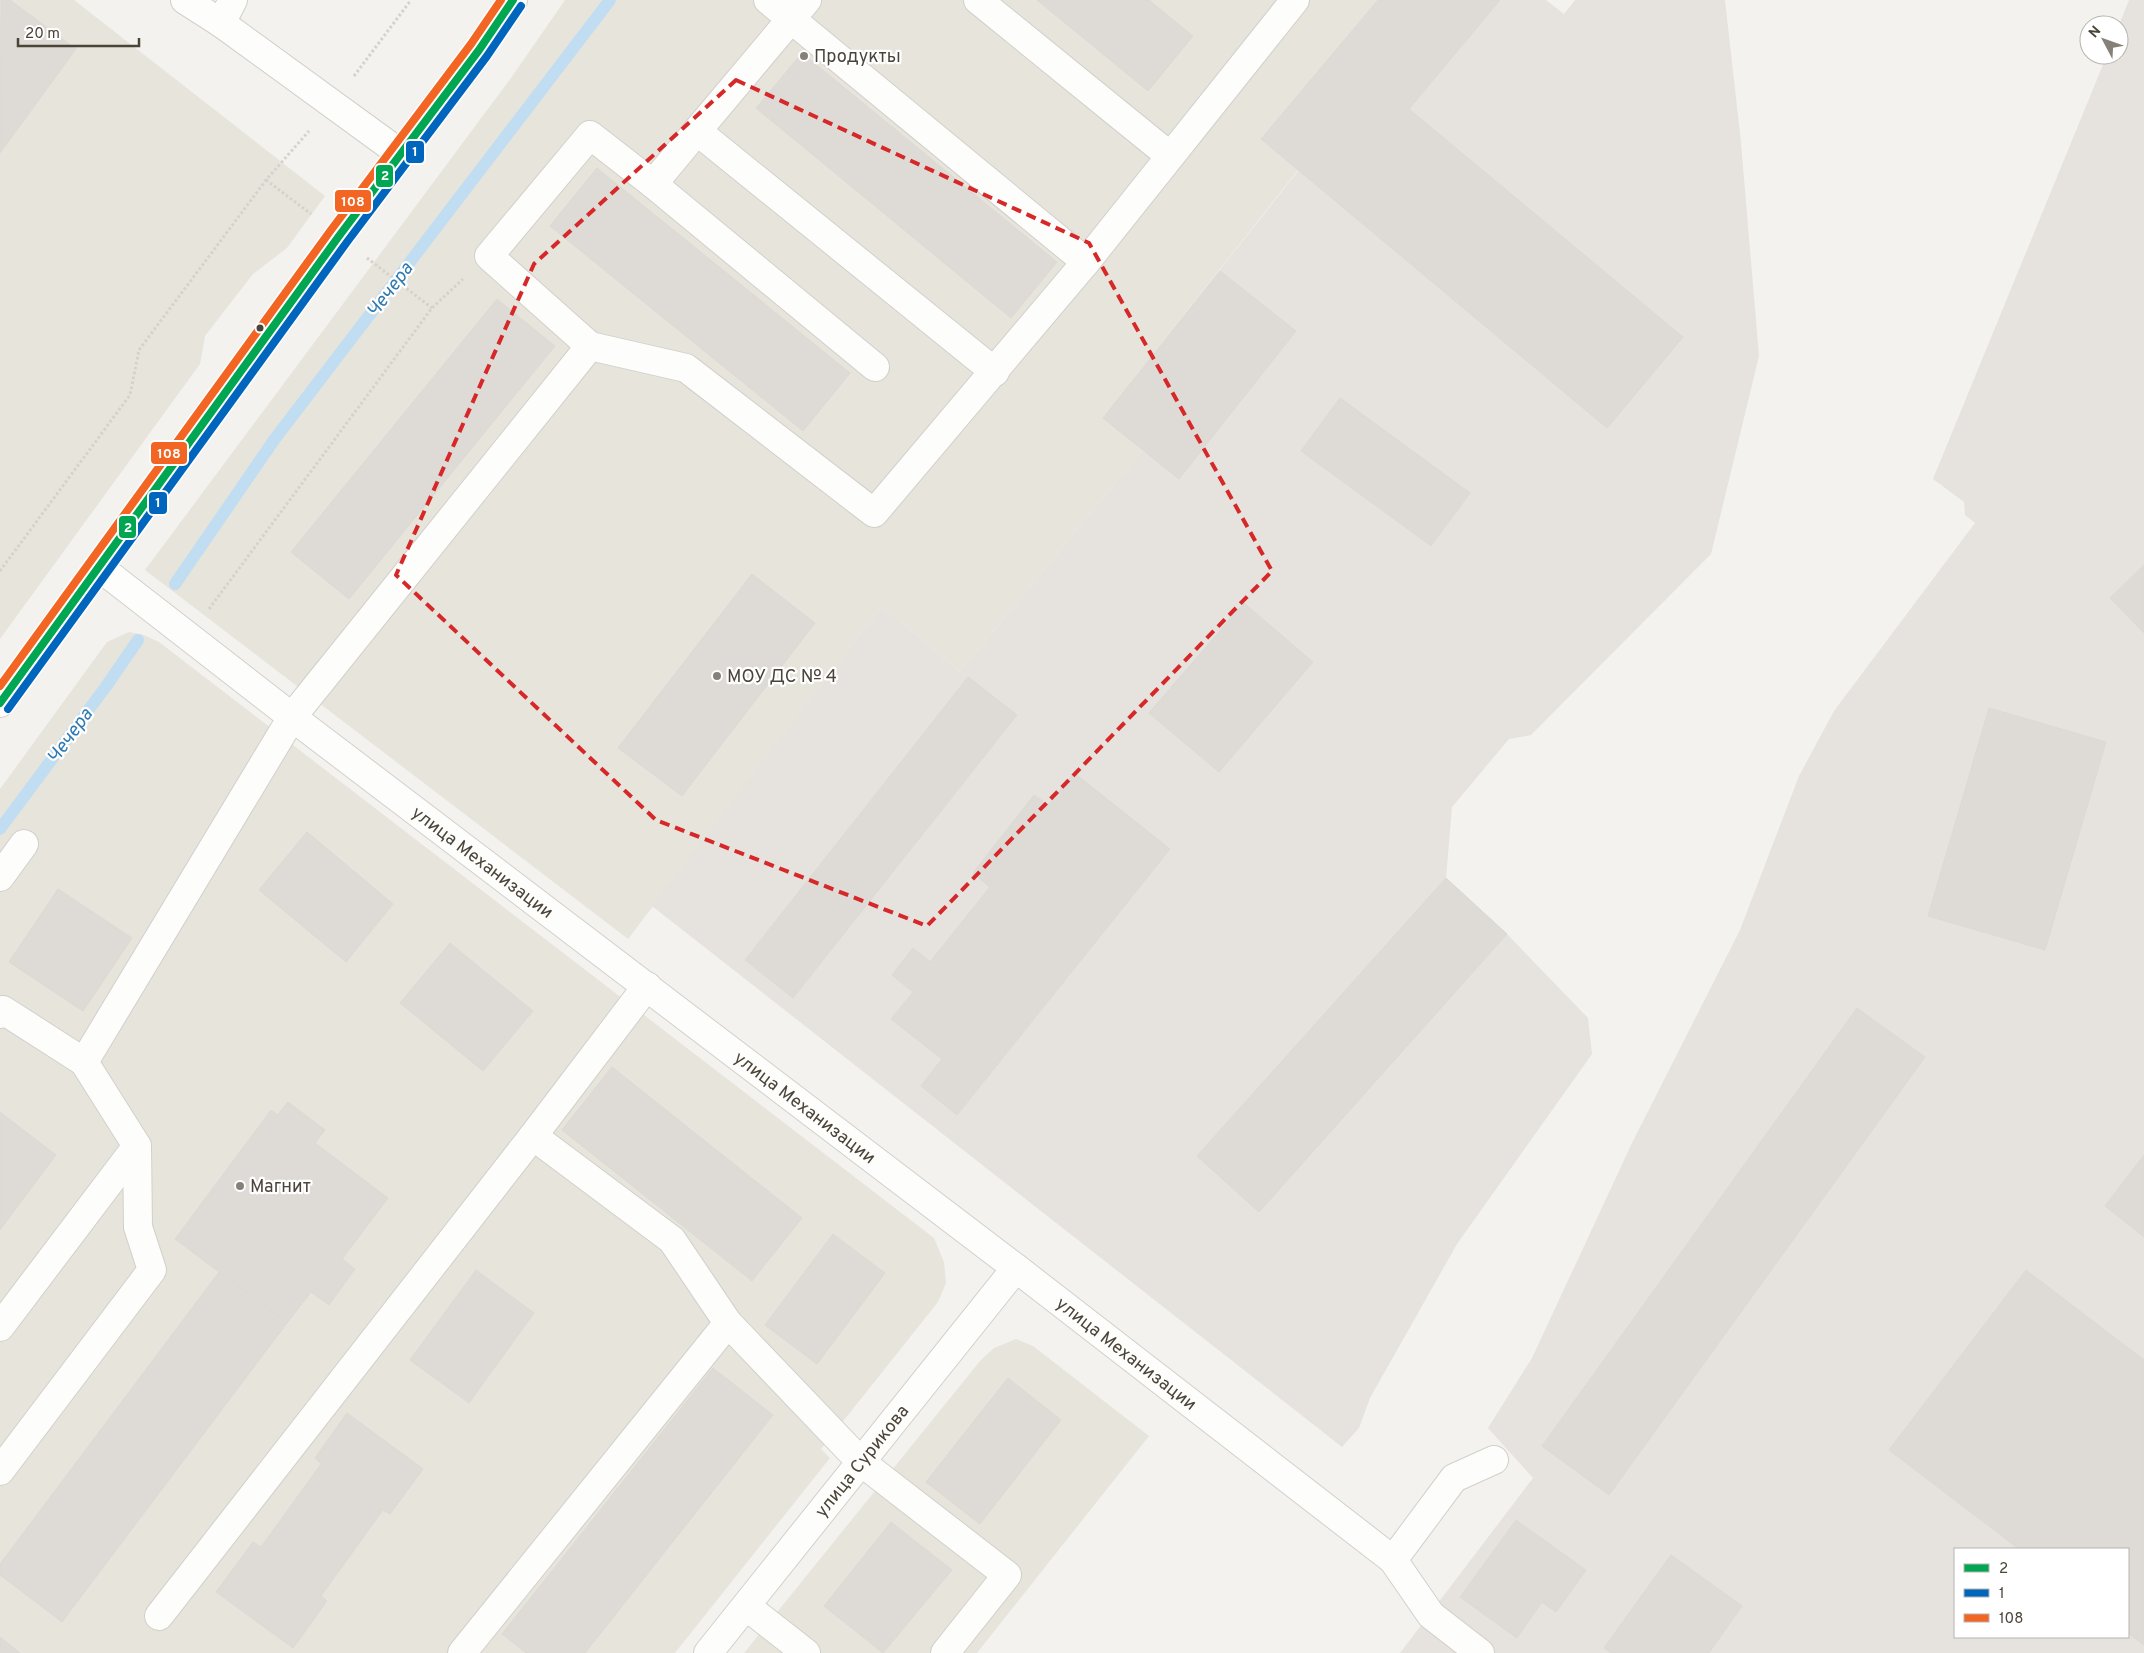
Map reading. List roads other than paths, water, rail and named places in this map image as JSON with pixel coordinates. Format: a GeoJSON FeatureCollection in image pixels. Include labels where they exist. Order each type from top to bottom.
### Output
{"type":"FeatureCollection","features":[{"type":"Feature","properties":{"kind":"street"},"geometry":{"type":"LineString","coordinates":[[184,0],[227,12],[333,104],[401,154]]}},
{"type":"Feature","properties":{"kind":"street"},"geometry":{"type":"LineString","coordinates":[[4,690],[99,567],[479,50],[513,0]]}},
{"type":"Feature","properties":{"kind":"street"},"geometry":{"type":"LineString","coordinates":[[768,0],[798,10],[1086,262]]}},
{"type":"Feature","properties":{"kind":"street"},"geometry":{"type":"LineString","coordinates":[[978,0],[1170,156]]}},
{"type":"Feature","properties":{"kind":"street"},"geometry":{"type":"LineString","coordinates":[[875,367],[653,184],[590,135],[489,256],[590,346],[686,368],[874,513],[1086,262],[1295,0]]}},
{"type":"Feature","properties":{"kind":"street"},"geometry":{"type":"LineString","coordinates":[[653,184],[798,10]]}},
{"type":"Feature","properties":{"kind":"street"},"geometry":{"type":"LineString","coordinates":[[697,131],[995,372]]}},
{"type":"Feature","properties":{"kind":"street"},"geometry":{"type":"LineString","coordinates":[[84,1062],[292,717],[590,346]]}},
{"type":"Feature","properties":{"kind":"street","name":"улица Механизации"},"geometry":{"type":"LineString","coordinates":[[99,567],[292,717],[1016,1268],[1393,1560],[1431,1614],[1480,1653]]}},
{"type":"Feature","properties":{"kind":"street"},"geometry":{"type":"LineString","coordinates":[[0,877],[24,844]]}},
{"type":"Feature","properties":{"kind":"street"},"geometry":{"type":"LineString","coordinates":[[159,1616],[533,1136],[647,986]]}},
{"type":"Feature","properties":{"kind":"street"},"geometry":{"type":"LineString","coordinates":[[0,1014],[3,1010],[84,1062],[136,1146],[138,1227],[152,1270],[0,1471]]}},
{"type":"Feature","properties":{"kind":"street"},"geometry":{"type":"LineString","coordinates":[[533,1136],[672,1240],[728,1323],[861,1462],[1007,1575],[945,1653]]}},
{"type":"Feature","properties":{"kind":"street"},"geometry":{"type":"LineString","coordinates":[[0,1326],[136,1146]]}},
{"type":"Feature","properties":{"kind":"street","name":"улица Сурикова"},"geometry":{"type":"LineString","coordinates":[[708,1653],[1016,1268]]}},
{"type":"Feature","properties":{"kind":"street"},"geometry":{"type":"LineString","coordinates":[[467,1651],[728,1323]]}},
{"type":"Feature","properties":{"kind":"street"},"geometry":{"type":"LineString","coordinates":[[1393,1560],[1454,1478],[1494,1460]]}},
{"type":"Feature","properties":{"kind":"street"},"geometry":{"type":"LineString","coordinates":[[746,1606],[806,1653]]}},
{"type":"Feature","properties":{"kind":"waterway","name":"Чечера"},"geometry":{"type":"LineString","coordinates":[[175,584],[274,440],[610,0]]}},
{"type":"Feature","properties":{"kind":"waterway","name":"Чечера"},"geometry":{"type":"LineString","coordinates":[[0,829],[138,640]]}},
{"type":"Feature","properties":{"kind":"place","name":"Продукты"},"geometry":{"type":"Point","coordinates":[804,56]}},
{"type":"Feature","properties":{"kind":"place","name":"МОУ ДС № 4"},"geometry":{"type":"Point","coordinates":[717,676]}},
{"type":"Feature","properties":{"kind":"place","name":"Магнит"},"geometry":{"type":"Point","coordinates":[240,1186]}}]}
